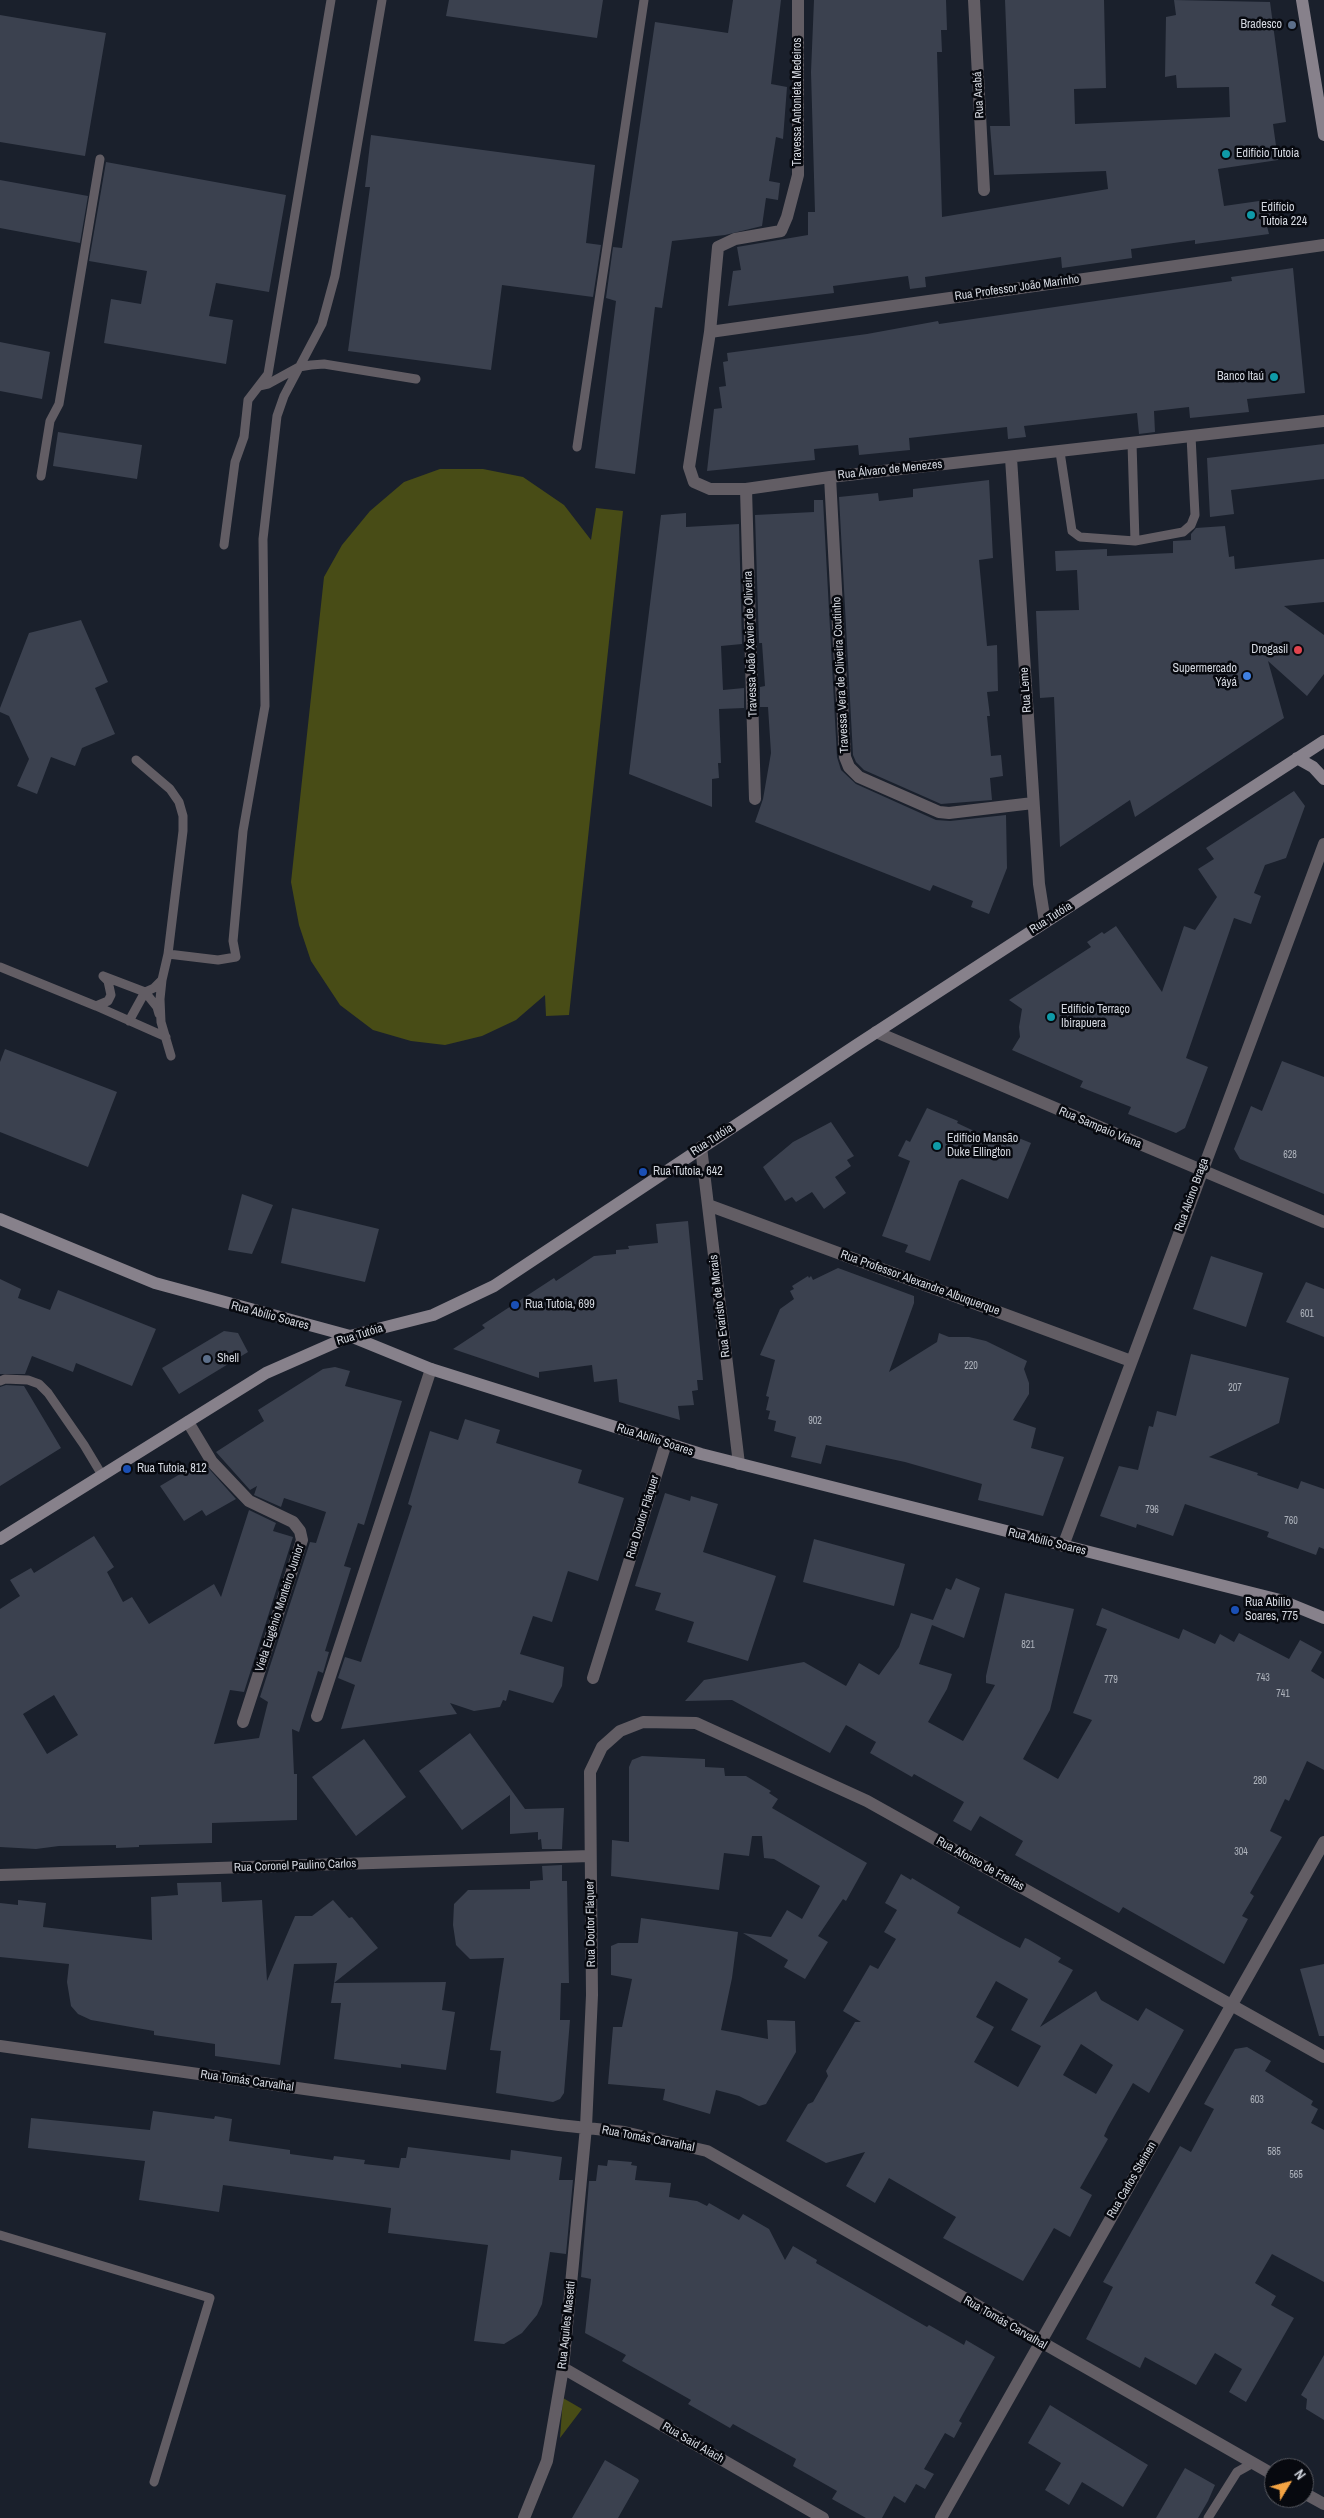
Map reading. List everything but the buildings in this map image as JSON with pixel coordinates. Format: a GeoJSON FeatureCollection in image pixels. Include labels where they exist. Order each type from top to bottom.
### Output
{"type":"FeatureCollection","features":[{"type":"Feature","properties":{"kind":"street","name":"Travessa Antonieta Medeiros"},"geometry":{"type":"LineString","coordinates":[[718,247],[735,239],[780,231],[785,224],[798,175],[798,0]]}},
{"type":"Feature","properties":{"kind":"street","name":"Rua Arabá"},"geometry":{"type":"LineString","coordinates":[[974,0],[984,190]]}},
{"type":"Feature","properties":{"kind":"street"},"geometry":{"type":"LineString","coordinates":[[1302,0],[1324,135]]}},
{"type":"Feature","properties":{"kind":"street","name":"Rua Professor João Marinho"},"geometry":{"type":"LineString","coordinates":[[710,332],[1324,245]]}},
{"type":"Feature","properties":{"kind":"street","name":"Rua Álvaro de Menezes"},"geometry":{"type":"LineString","coordinates":[[718,247],[710,332],[689,467],[694,482],[710,490],[746,489],[830,477],[1011,458],[1324,421]]}},
{"type":"Feature","properties":{"kind":"street","name":"Rua Leme"},"geometry":{"type":"LineString","coordinates":[[1011,458],[1033,803],[1039,884],[1045,922]]}},
{"type":"Feature","properties":{"kind":"street","name":"Travessa Vera de Oliveira Coutinho"},"geometry":{"type":"LineString","coordinates":[[830,477],[845,757],[849,768],[859,777],[939,812],[1033,803]]}},
{"type":"Feature","properties":{"kind":"street","name":"Travessa João Xavier de Oliveira"},"geometry":{"type":"LineString","coordinates":[[746,489],[755,798]]}},
{"type":"Feature","properties":{"kind":"street","name":"Rua Tutóia"},"geometry":{"type":"LineString","coordinates":[[0,1539],[266,1373],[350,1336],[432,1315],[494,1286],[876,1032],[1324,741]]}},
{"type":"Feature","properties":{"kind":"street"},"geometry":{"type":"LineString","coordinates":[[1297,758],[1313,767],[1324,779]]}},
{"type":"Feature","properties":{"kind":"street","name":"Rua Alcino Braga"},"geometry":{"type":"LineString","coordinates":[[1063,1546],[1324,844]]}},
{"type":"Feature","properties":{"kind":"street","name":"Rua Sampaio Viana"},"geometry":{"type":"LineString","coordinates":[[876,1032],[1324,1222]]}},
{"type":"Feature","properties":{"kind":"street","name":"Rua Evaristo de Morais"},"geometry":{"type":"LineString","coordinates":[[701,1148],[739,1464]]}},
{"type":"Feature","properties":{"kind":"street","name":"Rua Professor Alexandre Albuquerque"},"geometry":{"type":"LineString","coordinates":[[708,1205],[1131,1360]]}},
{"type":"Feature","properties":{"kind":"street","name":"Rua Abílio Soares"},"geometry":{"type":"LineString","coordinates":[[0,1219],[155,1283],[350,1336],[431,1368],[666,1443],[739,1464],[1280,1600],[1324,1618]]}},
{"type":"Feature","properties":{"kind":"street"},"geometry":{"type":"LineString","coordinates":[[317,1716],[431,1368]]}},
{"type":"Feature","properties":{"kind":"street","name":"Viela Eugênio Monteiro Junior"},"geometry":{"type":"LineString","coordinates":[[188,1422],[212,1462],[249,1501],[293,1522],[300,1531],[302,1540],[243,1722]]}},
{"type":"Feature","properties":{"kind":"street","name":"Rua Doutor Fláquer"},"geometry":{"type":"LineString","coordinates":[[593,1678],[666,1443]]}},
{"type":"Feature","properties":{"kind":"street","name":"Rua Afonso de Freitas"},"geometry":{"type":"LineString","coordinates":[[620,1731],[643,1722],[696,1723],[867,1801],[1324,2057]]}},
{"type":"Feature","properties":{"kind":"street","name":"Rua Doutor Fláquer"},"geometry":{"type":"LineString","coordinates":[[586,2128],[592,1995],[590,1772],[602,1747],[620,1731]]}},
{"type":"Feature","properties":{"kind":"street","name":"Rua Carlos Steinen"},"geometry":{"type":"LineString","coordinates":[[941,2518],[1324,1842]]}},
{"type":"Feature","properties":{"kind":"street","name":"Rua Coronel Paulino Carlos"},"geometry":{"type":"LineString","coordinates":[[0,1875],[590,1856]]}},
{"type":"Feature","properties":{"kind":"street","name":"Rua Tomás Carvalhal"},"geometry":{"type":"LineString","coordinates":[[0,2046],[624,2132],[708,2151],[1040,2343],[1264,2469]]}},
{"type":"Feature","properties":{"kind":"street","name":"Rua Aquiles Masetti"},"geometry":{"type":"LineString","coordinates":[[524,2518],[547,2461],[563,2368],[586,2128]]}},
{"type":"Feature","properties":{"kind":"street","name":"Rua Said Aiach"},"geometry":{"type":"LineString","coordinates":[[563,2368],[823,2518]]}},
{"type":"Feature","properties":{"kind":"lane"},"geometry":{"type":"LineString","coordinates":[[224,545],[236,462],[244,437],[248,400],[268,374],[331,0]]}},
{"type":"Feature","properties":{"kind":"lane"},"geometry":{"type":"LineString","coordinates":[[168,954],[218,960],[236,957],[233,941],[243,831],[265,706],[264,526],[277,416],[284,396],[322,324],[335,276],[382,0]]}},
{"type":"Feature","properties":{"kind":"lane"},"geometry":{"type":"LineString","coordinates":[[577,447],[644,0]]}},
{"type":"Feature","properties":{"kind":"lane"},"geometry":{"type":"LineString","coordinates":[[41,476],[50,421],[59,404],[100,160]]}},
{"type":"Feature","properties":{"kind":"lane"},"geometry":{"type":"LineString","coordinates":[[258,386],[268,384],[299,367],[324,364],[416,379]]}},
{"type":"Feature","properties":{"kind":"lane"},"geometry":{"type":"LineString","coordinates":[[1060,452],[1072,532],[1080,537],[1136,541],[1183,532],[1191,525],[1195,515],[1191,436]]}},
{"type":"Feature","properties":{"kind":"lane"},"geometry":{"type":"LineString","coordinates":[[1132,443],[1136,541]]}},
{"type":"Feature","properties":{"kind":"lane"},"geometry":{"type":"LineString","coordinates":[[136,760],[170,789],[179,802],[183,816],[183,831],[168,954],[162,980],[160,999],[161,1022]]}},
{"type":"Feature","properties":{"kind":"lane"},"geometry":{"type":"LineString","coordinates":[[0,967],[166,1037]]}},
{"type":"Feature","properties":{"kind":"lane"},"geometry":{"type":"LineString","coordinates":[[96,1006],[108,1001],[111,995],[108,981],[103,976],[145,992],[157,1007],[171,1056]]}},
{"type":"Feature","properties":{"kind":"lane"},"geometry":{"type":"LineString","coordinates":[[129,1020],[145,992],[154,988],[162,980]]}},
{"type":"Feature","properties":{"kind":"lane"},"geometry":{"type":"LineString","coordinates":[[0,1381],[4,1379],[28,1380],[39,1384],[48,1392],[102,1475]]}},
{"type":"Feature","properties":{"kind":"lane"},"geometry":{"type":"LineString","coordinates":[[0,2235],[210,2298],[154,2482]]}},
{"type":"Feature","properties":{"kind":"lane"},"geometry":{"type":"LineString","coordinates":[[1208,2518],[1237,2472],[1253,2463]]}},
{"type":"Feature","properties":{"kind":"green space"},"geometry":{"type":"Polygon","coordinates":[[[440,469],[483,469],[523,477],[564,505],[591,540],[596,508],[623,511],[569,1015],[546,1016],[545,995],[516,1020],[482,1036],[445,1045],[411,1041],[373,1030],[340,1005],[311,961],[299,925],[291,882],[324,577],[342,545],[370,511],[404,482],[440,469]]]}},
{"type":"Feature","properties":{"kind":"green space"},"geometry":{"type":"Polygon","coordinates":[[[563,2398],[582,2409],[560,2438],[563,2398]]]}},
{"type":"Feature","properties":{"kind":"place","name":"Bradesco"},"geometry":{"type":"Point","coordinates":[1292,25]}},
{"type":"Feature","properties":{"kind":"place","name":"Edifício Tutoia"},"geometry":{"type":"Point","coordinates":[1226,154]}},
{"type":"Feature","properties":{"kind":"place","name":"Edifício Tutoia 224"},"geometry":{"type":"Point","coordinates":[1251,215]}},
{"type":"Feature","properties":{"kind":"place","name":"Banco Itaú"},"geometry":{"type":"Point","coordinates":[1274,377]}},
{"type":"Feature","properties":{"kind":"place","name":"Drogasil"},"geometry":{"type":"Point","coordinates":[1298,650]}},
{"type":"Feature","properties":{"kind":"place","name":"Supermercado Yáyá"},"geometry":{"type":"Point","coordinates":[1247,676]}},
{"type":"Feature","properties":{"kind":"place","name":"Edifício Terraço Ibirapuera"},"geometry":{"type":"Point","coordinates":[1051,1017]}},
{"type":"Feature","properties":{"kind":"place","name":"Edifício Mansão Duke Ellington"},"geometry":{"type":"Point","coordinates":[937,1146]}},
{"type":"Feature","properties":{"kind":"place","name":"Rua Tutoia, 642"},"geometry":{"type":"Point","coordinates":[643,1172]}},
{"type":"Feature","properties":{"kind":"place","name":"Rua Tutoia, 699"},"geometry":{"type":"Point","coordinates":[515,1305]}},
{"type":"Feature","properties":{"kind":"place","name":"Shell"},"geometry":{"type":"Point","coordinates":[207,1359]}},
{"type":"Feature","properties":{"kind":"place","name":"Rua Tutoia, 812"},"geometry":{"type":"Point","coordinates":[127,1469]}},
{"type":"Feature","properties":{"kind":"place","name":"Rua Abílio Soares, 775"},"geometry":{"type":"Point","coordinates":[1235,1610]}}]}
